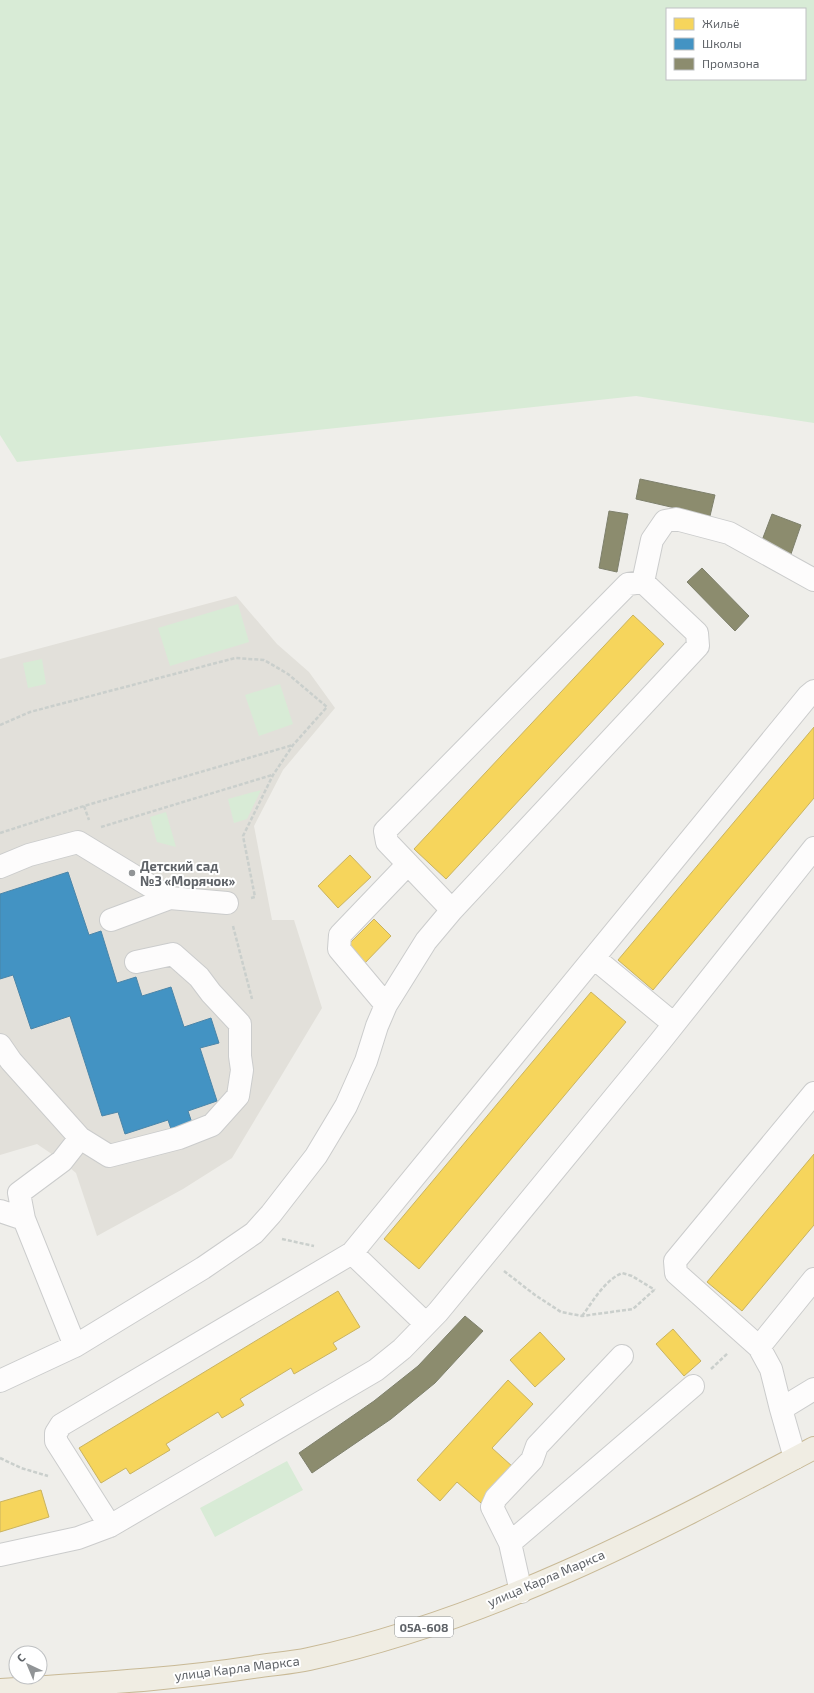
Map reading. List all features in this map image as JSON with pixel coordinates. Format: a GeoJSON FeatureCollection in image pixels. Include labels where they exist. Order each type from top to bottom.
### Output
{"type":"FeatureCollection","features":[{"type":"Feature","properties":{"kind":"highway","name":"улица Карла Маркса"},"geometry":{"type":"LineString","coordinates":[[0,1690],[208,1674],[308,1659],[398,1636],[521,1592],[727,1495],[805,1453]]}},
{"type":"Feature","properties":{"kind":"lane"},"geometry":{"type":"LineString","coordinates":[[643,582],[652,540],[665,521],[676,519],[729,533],[814,580]]}},
{"type":"Feature","properties":{"kind":"lane"},"geometry":{"type":"LineString","coordinates":[[452,910],[387,842],[385,832],[628,584],[643,582]]}},
{"type":"Feature","properties":{"kind":"lane"},"geometry":{"type":"LineString","coordinates":[[0,1381],[75,1346],[203,1268],[254,1233],[271,1214],[316,1156],[346,1106],[366,1061],[377,1026],[386,1005],[426,941],[452,910],[698,646],[697,633],[643,582]]}},
{"type":"Feature","properties":{"kind":"lane"},"geometry":{"type":"LineString","coordinates":[[110,1526],[56,1441],[56,1433],[61,1425],[352,1253],[808,696],[814,691]]}},
{"type":"Feature","properties":{"kind":"lane"},"geometry":{"type":"LineString","coordinates":[[0,867],[29,855],[78,842],[170,898]]}},
{"type":"Feature","properties":{"kind":"lane"},"geometry":{"type":"LineString","coordinates":[[0,1555],[78,1538],[110,1526],[376,1370],[402,1349],[438,1312],[674,1024],[814,848]]}},
{"type":"Feature","properties":{"kind":"lane"},"geometry":{"type":"LineString","coordinates":[[386,1005],[339,949],[340,935],[408,864]]}},
{"type":"Feature","properties":{"kind":"lane"},"geometry":{"type":"LineString","coordinates":[[111,920],[170,898],[226,903]]}},
{"type":"Feature","properties":{"kind":"lane"},"geometry":{"type":"LineString","coordinates":[[0,1045],[11,1061],[80,1138],[109,1156],[179,1138],[212,1125],[238,1096],[242,1070],[240,1056],[240,1024],[212,994],[199,977],[173,954],[136,962]]}},
{"type":"Feature","properties":{"kind":"lane"},"geometry":{"type":"LineString","coordinates":[[594,958],[674,1024]]}},
{"type":"Feature","properties":{"kind":"lane"},"geometry":{"type":"LineString","coordinates":[[805,1453],[780,1410],[771,1369],[752,1341],[676,1273],[675,1261],[814,1093]]}},
{"type":"Feature","properties":{"kind":"lane"},"geometry":{"type":"LineString","coordinates":[[75,1346],[24,1219],[19,1193],[62,1161],[80,1138]]}},
{"type":"Feature","properties":{"kind":"lane"},"geometry":{"type":"LineString","coordinates":[[0,1211],[24,1219]]}},
{"type":"Feature","properties":{"kind":"lane"},"geometry":{"type":"LineString","coordinates":[[352,1253],[426,1324]]}},
{"type":"Feature","properties":{"kind":"lane"},"geometry":{"type":"LineString","coordinates":[[752,1341],[814,1279]]}},
{"type":"Feature","properties":{"kind":"lane"},"geometry":{"type":"LineString","coordinates":[[521,1592],[510,1543],[492,1507],[496,1498],[532,1460],[541,1441],[622,1356]]}},
{"type":"Feature","properties":{"kind":"lane"},"geometry":{"type":"LineString","coordinates":[[510,1543],[693,1386]]}},
{"type":"Feature","properties":{"kind":"lane"},"geometry":{"type":"LineString","coordinates":[[780,1410],[814,1389]]}},
{"type":"Feature","properties":{"kind":"path"},"geometry":{"type":"LineString","coordinates":[[0,725],[30,712],[234,658],[264,660],[288,674],[327,707],[293,745],[273,775],[243,836],[256,898],[226,903],[253,1002]]}},
{"type":"Feature","properties":{"kind":"path"},"geometry":{"type":"LineString","coordinates":[[0,833],[84,806],[293,745]]}},
{"type":"Feature","properties":{"kind":"path"},"geometry":{"type":"LineString","coordinates":[[100,827],[273,775]]}},
{"type":"Feature","properties":{"kind":"path"},"geometry":{"type":"LineString","coordinates":[[84,806],[90,824]]}},
{"type":"Feature","properties":{"kind":"path"},"geometry":{"type":"LineString","coordinates":[[254,1233],[352,1253]]}},
{"type":"Feature","properties":{"kind":"path"},"geometry":{"type":"LineString","coordinates":[[582,1316],[612,1278],[622,1273],[632,1276],[654,1290]]}},
{"type":"Feature","properties":{"kind":"path"},"geometry":{"type":"LineString","coordinates":[[514,1279],[561,1312],[582,1316],[633,1309],[654,1290],[664,1288],[676,1273]]}},
{"type":"Feature","properties":{"kind":"path"},"geometry":{"type":"LineString","coordinates":[[693,1386],[752,1341]]}},
{"type":"Feature","properties":{"kind":"path"},"geometry":{"type":"LineString","coordinates":[[0,1458],[21,1468],[48,1477],[79,1478]]}},
{"type":"Feature","properties":{"kind":"shaded area","name":"Детский сад №3 «Морячок»"},"geometry":{"type":"Polygon","coordinates":[[[236,596],[277,644],[309,672],[335,708],[283,770],[254,826],[272,920],[294,920],[322,1008],[232,1158],[183,1189],[97,1236],[76,1173],[62,1161],[37,1144],[0,1155],[0,659],[236,596]]]}},
{"type":"Feature","properties":{"kind":"green space"},"geometry":{"type":"Polygon","coordinates":[[[0,0],[814,0],[814,423],[636,396],[17,462],[0,435],[0,0]]]}},
{"type":"Feature","properties":{"kind":"green space"},"geometry":{"type":"Polygon","coordinates":[[[238,604],[249,642],[170,666],[158,628],[238,604]]]}},
{"type":"Feature","properties":{"kind":"green space"},"geometry":{"type":"Polygon","coordinates":[[[42,659],[46,684],[28,688],[23,663],[42,659]]]}},
{"type":"Feature","properties":{"kind":"green space"},"geometry":{"type":"Polygon","coordinates":[[[280,684],[293,724],[259,736],[245,695],[280,684]]]}},
{"type":"Feature","properties":{"kind":"green space"},"geometry":{"type":"Polygon","coordinates":[[[261,790],[247,819],[234,823],[228,799],[261,790]]]}},
{"type":"Feature","properties":{"kind":"green space"},"geometry":{"type":"Polygon","coordinates":[[[166,812],[176,847],[157,842],[150,817],[166,812]]]}},
{"type":"Feature","properties":{"kind":"green space"},"geometry":{"type":"Polygon","coordinates":[[[287,1461],[303,1490],[215,1537],[200,1508],[287,1461]]]}},
{"type":"Feature","properties":{"kind":"building: Жильё"},"geometry":{"type":"Polygon","coordinates":[[[633,615],[664,644],[446,879],[414,849],[633,615]]]}},
{"type":"Feature","properties":{"kind":"building: Жильё"},"geometry":{"type":"Polygon","coordinates":[[[814,727],[814,798],[653,990],[618,960],[814,727]]]}},
{"type":"Feature","properties":{"kind":"building: Жильё"},"geometry":{"type":"Polygon","coordinates":[[[350,855],[371,877],[338,908],[318,886],[350,855]]]}},
{"type":"Feature","properties":{"kind":"building: Жильё"},"geometry":{"type":"Polygon","coordinates":[[[374,919],[391,936],[363,965],[346,947],[374,919]]]}},
{"type":"Feature","properties":{"kind":"building: Жильё"},"geometry":{"type":"Polygon","coordinates":[[[591,992],[626,1022],[419,1269],[384,1239],[591,992]]]}},
{"type":"Feature","properties":{"kind":"building: Жильё"},"geometry":{"type":"Polygon","coordinates":[[[814,1154],[814,1225],[742,1311],[707,1282],[814,1154]]]}},
{"type":"Feature","properties":{"kind":"building: Жильё"},"geometry":{"type":"Polygon","coordinates":[[[338,1291],[360,1327],[333,1343],[337,1349],[294,1374],[291,1368],[240,1399],[244,1405],[222,1418],[218,1412],[166,1444],[170,1450],[130,1474],[126,1468],[101,1483],[79,1448],[338,1291]]]}},
{"type":"Feature","properties":{"kind":"building: Жильё"},"geometry":{"type":"Polygon","coordinates":[[[673,1329],[701,1361],[684,1376],[656,1344],[673,1329]]]}},
{"type":"Feature","properties":{"kind":"building: Жильё"},"geometry":{"type":"Polygon","coordinates":[[[540,1332],[565,1359],[535,1387],[510,1360],[540,1332]]]}},
{"type":"Feature","properties":{"kind":"building: Жильё"},"geometry":{"type":"Polygon","coordinates":[[[508,1380],[533,1404],[492,1448],[513,1467],[481,1503],[457,1482],[440,1501],[417,1480],[508,1380]]]}},
{"type":"Feature","properties":{"kind":"building: Жильё"},"geometry":{"type":"Polygon","coordinates":[[[41,1490],[49,1517],[0,1532],[0,1502],[41,1490]]]}},
{"type":"Feature","properties":{"kind":"building: Школы"},"geometry":{"type":"Polygon","coordinates":[[[68,872],[89,935],[101,931],[117,983],[136,977],[142,996],[171,987],[184,1027],[211,1018],[219,1043],[200,1048],[217,1101],[188,1111],[194,1129],[173,1135],[168,1120],[125,1134],[118,1112],[102,1116],[70,1016],[31,1029],[13,975],[0,979],[0,894],[68,872]]]}},
{"type":"Feature","properties":{"kind":"building: Промзона"},"geometry":{"type":"Polygon","coordinates":[[[640,479],[715,495],[710,516],[636,499],[640,479]]]}},
{"type":"Feature","properties":{"kind":"building: Промзона"},"geometry":{"type":"Polygon","coordinates":[[[609,511],[628,514],[617,572],[599,568],[609,511]]]}},
{"type":"Feature","properties":{"kind":"building: Промзона"},"geometry":{"type":"Polygon","coordinates":[[[772,514],[801,525],[791,554],[761,543],[772,514]]]}},
{"type":"Feature","properties":{"kind":"building: Промзона"},"geometry":{"type":"Polygon","coordinates":[[[702,568],[749,616],[735,631],[687,582],[702,568]]]}},
{"type":"Feature","properties":{"kind":"building: Промзона"},"geometry":{"type":"Polygon","coordinates":[[[465,1316],[483,1331],[435,1383],[391,1419],[312,1473],[299,1453],[374,1401],[418,1366],[465,1316]]]}},
{"type":"Feature","properties":{"kind":"place","name":"Детский сад №3 «Морячок»"},"geometry":{"type":"Point","coordinates":[132,873]}}]}
